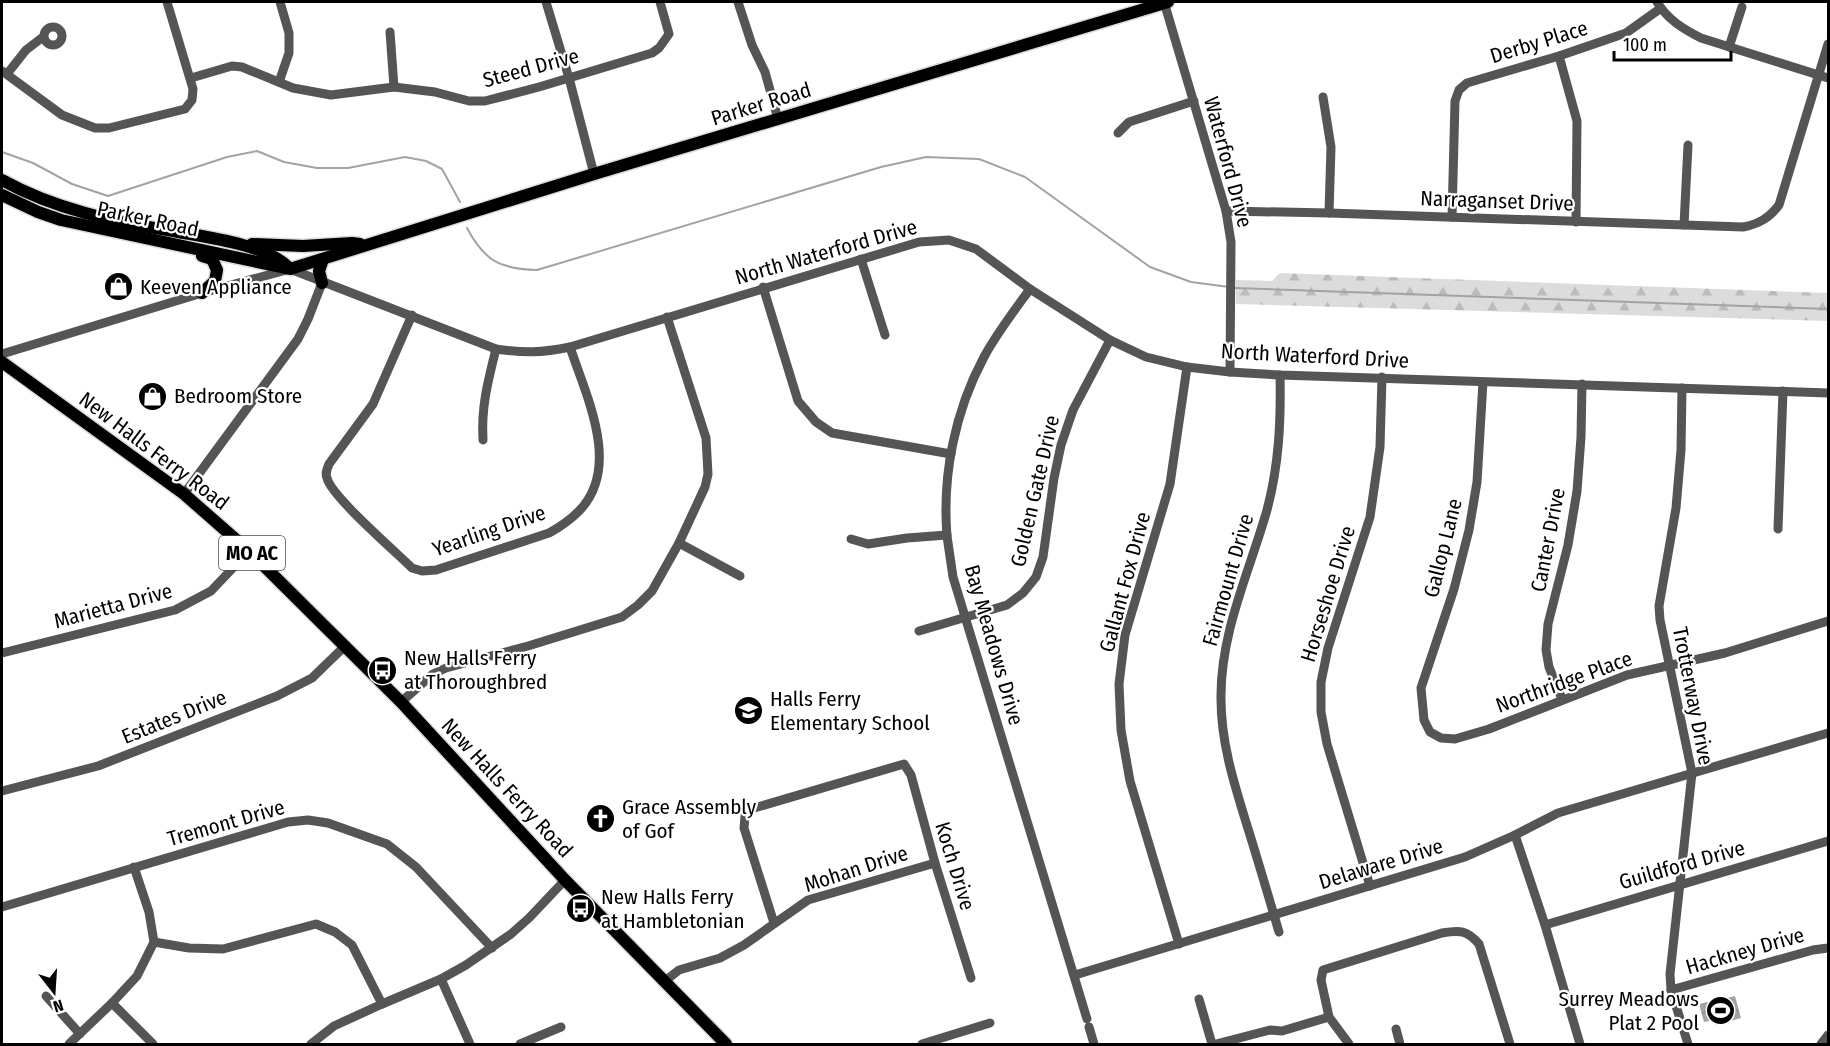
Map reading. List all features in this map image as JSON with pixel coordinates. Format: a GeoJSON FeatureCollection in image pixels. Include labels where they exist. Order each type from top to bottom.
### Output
{"type":"FeatureCollection","features":[{"type":"Feature","properties":{"kind":"main road","name":"Parker Road"},"geometry":{"type":"LineString","coordinates":[[2,195],[38,212],[62,220],[290,269],[594,174],[1165,2]]}},
{"type":"Feature","properties":{"kind":"main road","name":"Parker Road"},"geometry":{"type":"LineString","coordinates":[[2,180],[18,189],[74,210],[249,248],[281,260],[290,269]]}},
{"type":"Feature","properties":{"kind":"main road","name":"Parker Road"},"geometry":{"type":"LineString","coordinates":[[221,241],[303,246],[352,243],[366,246]]}},
{"type":"Feature","properties":{"kind":"main road"},"geometry":{"type":"LineString","coordinates":[[158,242],[212,259],[218,270],[215,281],[202,293]]}},
{"type":"Feature","properties":{"kind":"main road"},"geometry":{"type":"LineString","coordinates":[[322,283],[320,271],[323,259]]}},
{"type":"Feature","properties":{"kind":"main road","name":"New Halls Ferry Road"},"geometry":{"type":"LineString","coordinates":[[2,362],[184,495],[249,550],[402,702],[565,880],[726,1044]]}},
{"type":"Feature","properties":{"kind":"street"},"geometry":{"type":"LineString","coordinates":[[43,37],[4,72],[62,115],[95,128],[109,128],[185,109],[192,99],[193,89],[167,2]]}},
{"type":"Feature","properties":{"kind":"street"},"geometry":{"type":"LineString","coordinates":[[279,82],[289,53],[289,33],[280,2]]}},
{"type":"Feature","properties":{"kind":"street"},"geometry":{"type":"LineString","coordinates":[[546,2],[594,174]]}},
{"type":"Feature","properties":{"kind":"street","name":"Steed Drive"},"geometry":{"type":"LineString","coordinates":[[190,78],[232,66],[242,67],[309,92],[331,96],[394,87],[435,92],[469,101],[485,100],[539,87],[652,53],[669,34],[660,2]]}},
{"type":"Feature","properties":{"kind":"street"},"geometry":{"type":"LineString","coordinates":[[738,2],[752,45],[765,72],[778,119]]}},
{"type":"Feature","properties":{"kind":"street"},"geometry":{"type":"LineString","coordinates":[[1123,15],[1139,2]]}},
{"type":"Feature","properties":{"kind":"street","name":"Waterford Drive"},"geometry":{"type":"LineString","coordinates":[[1165,2],[1226,212],[1231,242],[1230,372]]}},
{"type":"Feature","properties":{"kind":"street"},"geometry":{"type":"LineString","coordinates":[[1659,5],[1686,31],[1824,77],[1828,44]]}},
{"type":"Feature","properties":{"kind":"street","name":"Derby Place"},"geometry":{"type":"LineString","coordinates":[[1452,217],[1455,101],[1459,90],[1467,83],[1559,56],[1626,33],[1659,5]]}},
{"type":"Feature","properties":{"kind":"street"},"geometry":{"type":"LineString","coordinates":[[1729,47],[1742,7]]}},
{"type":"Feature","properties":{"kind":"street"},"geometry":{"type":"LineString","coordinates":[[390,32],[394,87]]}},
{"type":"Feature","properties":{"kind":"street"},"geometry":{"type":"LineString","coordinates":[[1559,56],[1577,121],[1576,222]]}},
{"type":"Feature","properties":{"kind":"street","name":"Narraganset Drive"},"geometry":{"type":"LineString","coordinates":[[1226,212],[1329,213],[1743,227],[1755,225],[1765,220],[1779,205],[1824,77]]}},
{"type":"Feature","properties":{"kind":"street"},"geometry":{"type":"LineString","coordinates":[[1323,97],[1331,147],[1329,213]]}},
{"type":"Feature","properties":{"kind":"street"},"geometry":{"type":"LineString","coordinates":[[1118,133],[1129,122],[1194,101]]}},
{"type":"Feature","properties":{"kind":"street"},"geometry":{"type":"LineString","coordinates":[[1684,225],[1688,145]]}},
{"type":"Feature","properties":{"kind":"street","name":"North Waterford Drive"},"geometry":{"type":"LineString","coordinates":[[290,269],[496,349],[545,353],[919,242],[949,240],[976,249],[1030,289],[1110,340],[1146,357],[1187,367],[1280,375],[1828,393]]}},
{"type":"Feature","properties":{"kind":"street"},"geometry":{"type":"LineString","coordinates":[[861,259],[885,335]]}},
{"type":"Feature","properties":{"kind":"street"},"geometry":{"type":"LineString","coordinates":[[2,354],[202,293],[290,269]]}},
{"type":"Feature","properties":{"kind":"street"},"geometry":{"type":"LineString","coordinates":[[184,495],[298,339],[322,283]]}},
{"type":"Feature","properties":{"kind":"street"},"geometry":{"type":"LineString","coordinates":[[763,288],[798,401],[816,422],[832,433],[951,454]]}},
{"type":"Feature","properties":{"kind":"street","name":"Bay Meadows Drive"},"geometry":{"type":"LineString","coordinates":[[1030,289],[984,358],[958,421],[951,454],[947,496],[947,535],[953,577],[1094,1044]]}},
{"type":"Feature","properties":{"kind":"street","name":"Yearling Drive"},"geometry":{"type":"LineString","coordinates":[[412,315],[374,404],[326,471],[329,485],[340,498],[412,568],[422,571],[436,570],[549,533],[565,524],[581,510],[597,478],[600,448],[595,424],[570,347]]}},
{"type":"Feature","properties":{"kind":"street"},"geometry":{"type":"LineString","coordinates":[[402,702],[433,674],[446,668],[622,617],[652,591],[679,543],[705,487],[708,474],[706,438],[667,317]]}},
{"type":"Feature","properties":{"kind":"street","name":"Golden Gate Drive"},"geometry":{"type":"LineString","coordinates":[[919,632],[1007,605],[1023,593],[1036,577],[1043,557],[1060,445],[1073,410],[1110,340]]}},
{"type":"Feature","properties":{"kind":"street"},"geometry":{"type":"LineString","coordinates":[[483,440],[482,418],[485,389],[496,349]]}},
{"type":"Feature","properties":{"kind":"street","name":"Gallant Fox Drive"},"geometry":{"type":"LineString","coordinates":[[1179,944],[1130,781],[1120,730],[1119,684],[1125,635],[1170,484],[1187,367]]}},
{"type":"Feature","properties":{"kind":"street","name":"Fairmount Drive"},"geometry":{"type":"LineString","coordinates":[[1279,932],[1232,776],[1224,740],[1221,699],[1224,657],[1234,611],[1267,509],[1277,461],[1281,427],[1280,375]]}},
{"type":"Feature","properties":{"kind":"street","name":"Horseshoe Drive"},"geometry":{"type":"LineString","coordinates":[[1370,886],[1327,744],[1321,712],[1321,682],[1328,648],[1370,517],[1380,447],[1382,377]]}},
{"type":"Feature","properties":{"kind":"street","name":"Gallop Lane"},"geometry":{"type":"LineString","coordinates":[[1424,720],[1421,688],[1454,589],[1469,530],[1477,482],[1483,381]]}},
{"type":"Feature","properties":{"kind":"street","name":"Canter Drive"},"geometry":{"type":"LineString","coordinates":[[1562,699],[1549,667],[1546,650],[1548,624],[1568,545],[1577,490],[1582,384]]}},
{"type":"Feature","properties":{"kind":"street","name":"Trotterway Drive"},"geometry":{"type":"LineString","coordinates":[[1682,388],[1681,450],[1676,508],[1659,606],[1669,666],[1692,772],[1670,974],[1671,990],[1688,1044]]}},
{"type":"Feature","properties":{"kind":"street"},"geometry":{"type":"LineString","coordinates":[[1778,529],[1783,391]]}},
{"type":"Feature","properties":{"kind":"street"},"geometry":{"type":"LineString","coordinates":[[850,539],[868,544],[947,535]]}},
{"type":"Feature","properties":{"kind":"street"},"geometry":{"type":"LineString","coordinates":[[679,543],[741,576]]}},
{"type":"Feature","properties":{"kind":"street","name":"Marietta Drive"},"geometry":{"type":"LineString","coordinates":[[2,653],[175,610],[211,591],[249,550]]}},
{"type":"Feature","properties":{"kind":"street","name":"Northridge Place"},"geometry":{"type":"LineString","coordinates":[[1424,720],[1430,732],[1441,738],[1455,739],[1489,729],[1627,675],[1725,653],[1828,621]]}},
{"type":"Feature","properties":{"kind":"street","name":"Estates Drive"},"geometry":{"type":"LineString","coordinates":[[2,791],[98,766],[277,696],[312,678],[345,646]]}},
{"type":"Feature","properties":{"kind":"street","name":"Delaware Drive"},"geometry":{"type":"LineString","coordinates":[[1075,975],[1465,857],[1558,813],[1828,733]]}},
{"type":"Feature","properties":{"kind":"street","name":"Koch Drive"},"geometry":{"type":"LineString","coordinates":[[774,923],[744,828],[745,816],[751,809],[904,764],[910,775],[971,978]]}},
{"type":"Feature","properties":{"kind":"street","name":"Tremont Drive"},"geometry":{"type":"LineString","coordinates":[[2,907],[288,822],[308,820],[328,823],[387,844],[416,867],[492,948]]}},
{"type":"Feature","properties":{"kind":"street"},"geometry":{"type":"LineString","coordinates":[[1515,835],[1545,925],[1580,1044]]}},
{"type":"Feature","properties":{"kind":"street","name":"Guildford Drive"},"geometry":{"type":"LineString","coordinates":[[1545,925],[1828,841]]}},
{"type":"Feature","properties":{"kind":"street","name":"Mohan Drive"},"geometry":{"type":"LineString","coordinates":[[664,981],[679,970],[720,958],[744,945],[808,900],[935,863]]}},
{"type":"Feature","properties":{"kind":"street"},"geometry":{"type":"LineString","coordinates":[[69,1044],[137,976],[154,942],[149,912],[134,867]]}},
{"type":"Feature","properties":{"kind":"street"},"geometry":{"type":"LineString","coordinates":[[311,1044],[334,1026],[466,966],[529,918],[565,880]]}},
{"type":"Feature","properties":{"kind":"street"},"geometry":{"type":"LineString","coordinates":[[154,942],[189,948],[223,949],[316,924],[335,933],[351,945],[382,1004]]}},
{"type":"Feature","properties":{"kind":"street"},"geometry":{"type":"LineString","coordinates":[[1349,1044],[1329,1017],[1321,980],[1323,970],[1442,933],[1458,931],[1471,934],[1479,944],[1510,1044]]}},
{"type":"Feature","properties":{"kind":"street","name":"Hackney Drive"},"geometry":{"type":"LineString","coordinates":[[1671,990],[1828,948]]}},
{"type":"Feature","properties":{"kind":"street"},"geometry":{"type":"LineString","coordinates":[[441,979],[470,1044]]}},
{"type":"Feature","properties":{"kind":"street"},"geometry":{"type":"LineString","coordinates":[[46,996],[80,1034]]}},
{"type":"Feature","properties":{"kind":"street"},"geometry":{"type":"LineString","coordinates":[[1198,999],[1214,1044],[1270,1030],[1282,1031],[1329,1017]]}},
{"type":"Feature","properties":{"kind":"street"},"geometry":{"type":"LineString","coordinates":[[112,1003],[153,1044]]}},
{"type":"Feature","properties":{"kind":"street"},"geometry":{"type":"LineString","coordinates":[[922,1044],[990,1023]]}},
{"type":"Feature","properties":{"kind":"street"},"geometry":{"type":"LineString","coordinates":[[520,1044],[561,1026]]}},
{"type":"Feature","properties":{"kind":"street"},"geometry":{"type":"LineString","coordinates":[[1396,1029],[1400,1044]]}},
{"type":"Feature","properties":{"kind":"street"},"geometry":{"type":"LineString","coordinates":[[1821,1044],[1828,1035]]}},
{"type":"Feature","properties":{"kind":"green space"},"geometry":{"type":"Polygon","coordinates":[[[1280,273],[1828,293],[1828,321],[1236,304],[1236,280],[1272,281],[1280,273]]]}},
{"type":"Feature","properties":{"kind":"water","name":"Surrey Meadows Plat 2 Pool"},"geometry":{"type":"Polygon","coordinates":[[[1735,996],[1741,1018],[1716,1025],[1714,1020],[1704,1022],[1699,1004],[1735,996]]]}},
{"type":"Feature","properties":{"kind":"waterway"},"geometry":{"type":"LineString","coordinates":[[2,152],[33,163],[72,184],[108,196],[227,157],[257,151],[284,162],[317,168],[348,168],[405,157],[426,161],[442,169],[460,202]]}},
{"type":"Feature","properties":{"kind":"waterway"},"geometry":{"type":"LineString","coordinates":[[467,228],[480,249],[495,261],[513,268],[537,270],[881,167],[926,157],[979,159],[1025,177],[1150,267],[1191,282],[1229,287]]}},
{"type":"Feature","properties":{"kind":"waterway"},"geometry":{"type":"LineString","coordinates":[[1235,288],[1828,309]]}},
{"type":"Feature","properties":{"kind":"place","name":"Keeven Appliance"},"geometry":{"type":"Point","coordinates":[119,287]}},
{"type":"Feature","properties":{"kind":"place","name":"Bedroom Store"},"geometry":{"type":"Point","coordinates":[153,396]}},
{"type":"Feature","properties":{"kind":"place","name":"New Halls Ferry at Thoroughbred"},"geometry":{"type":"Point","coordinates":[383,670]}},
{"type":"Feature","properties":{"kind":"place","name":"Halls Ferry Elementary School"},"geometry":{"type":"Point","coordinates":[749,711]}},
{"type":"Feature","properties":{"kind":"place","name":"Grace Assembly of Gof"},"geometry":{"type":"Point","coordinates":[601,819]}},
{"type":"Feature","properties":{"kind":"place","name":"New Halls Ferry at Hambletonian"},"geometry":{"type":"Point","coordinates":[580,909]}},
{"type":"Feature","properties":{"kind":"place","name":"Surrey Meadows Plat 2 Pool"},"geometry":{"type":"Point","coordinates":[1720,1011]}}]}
